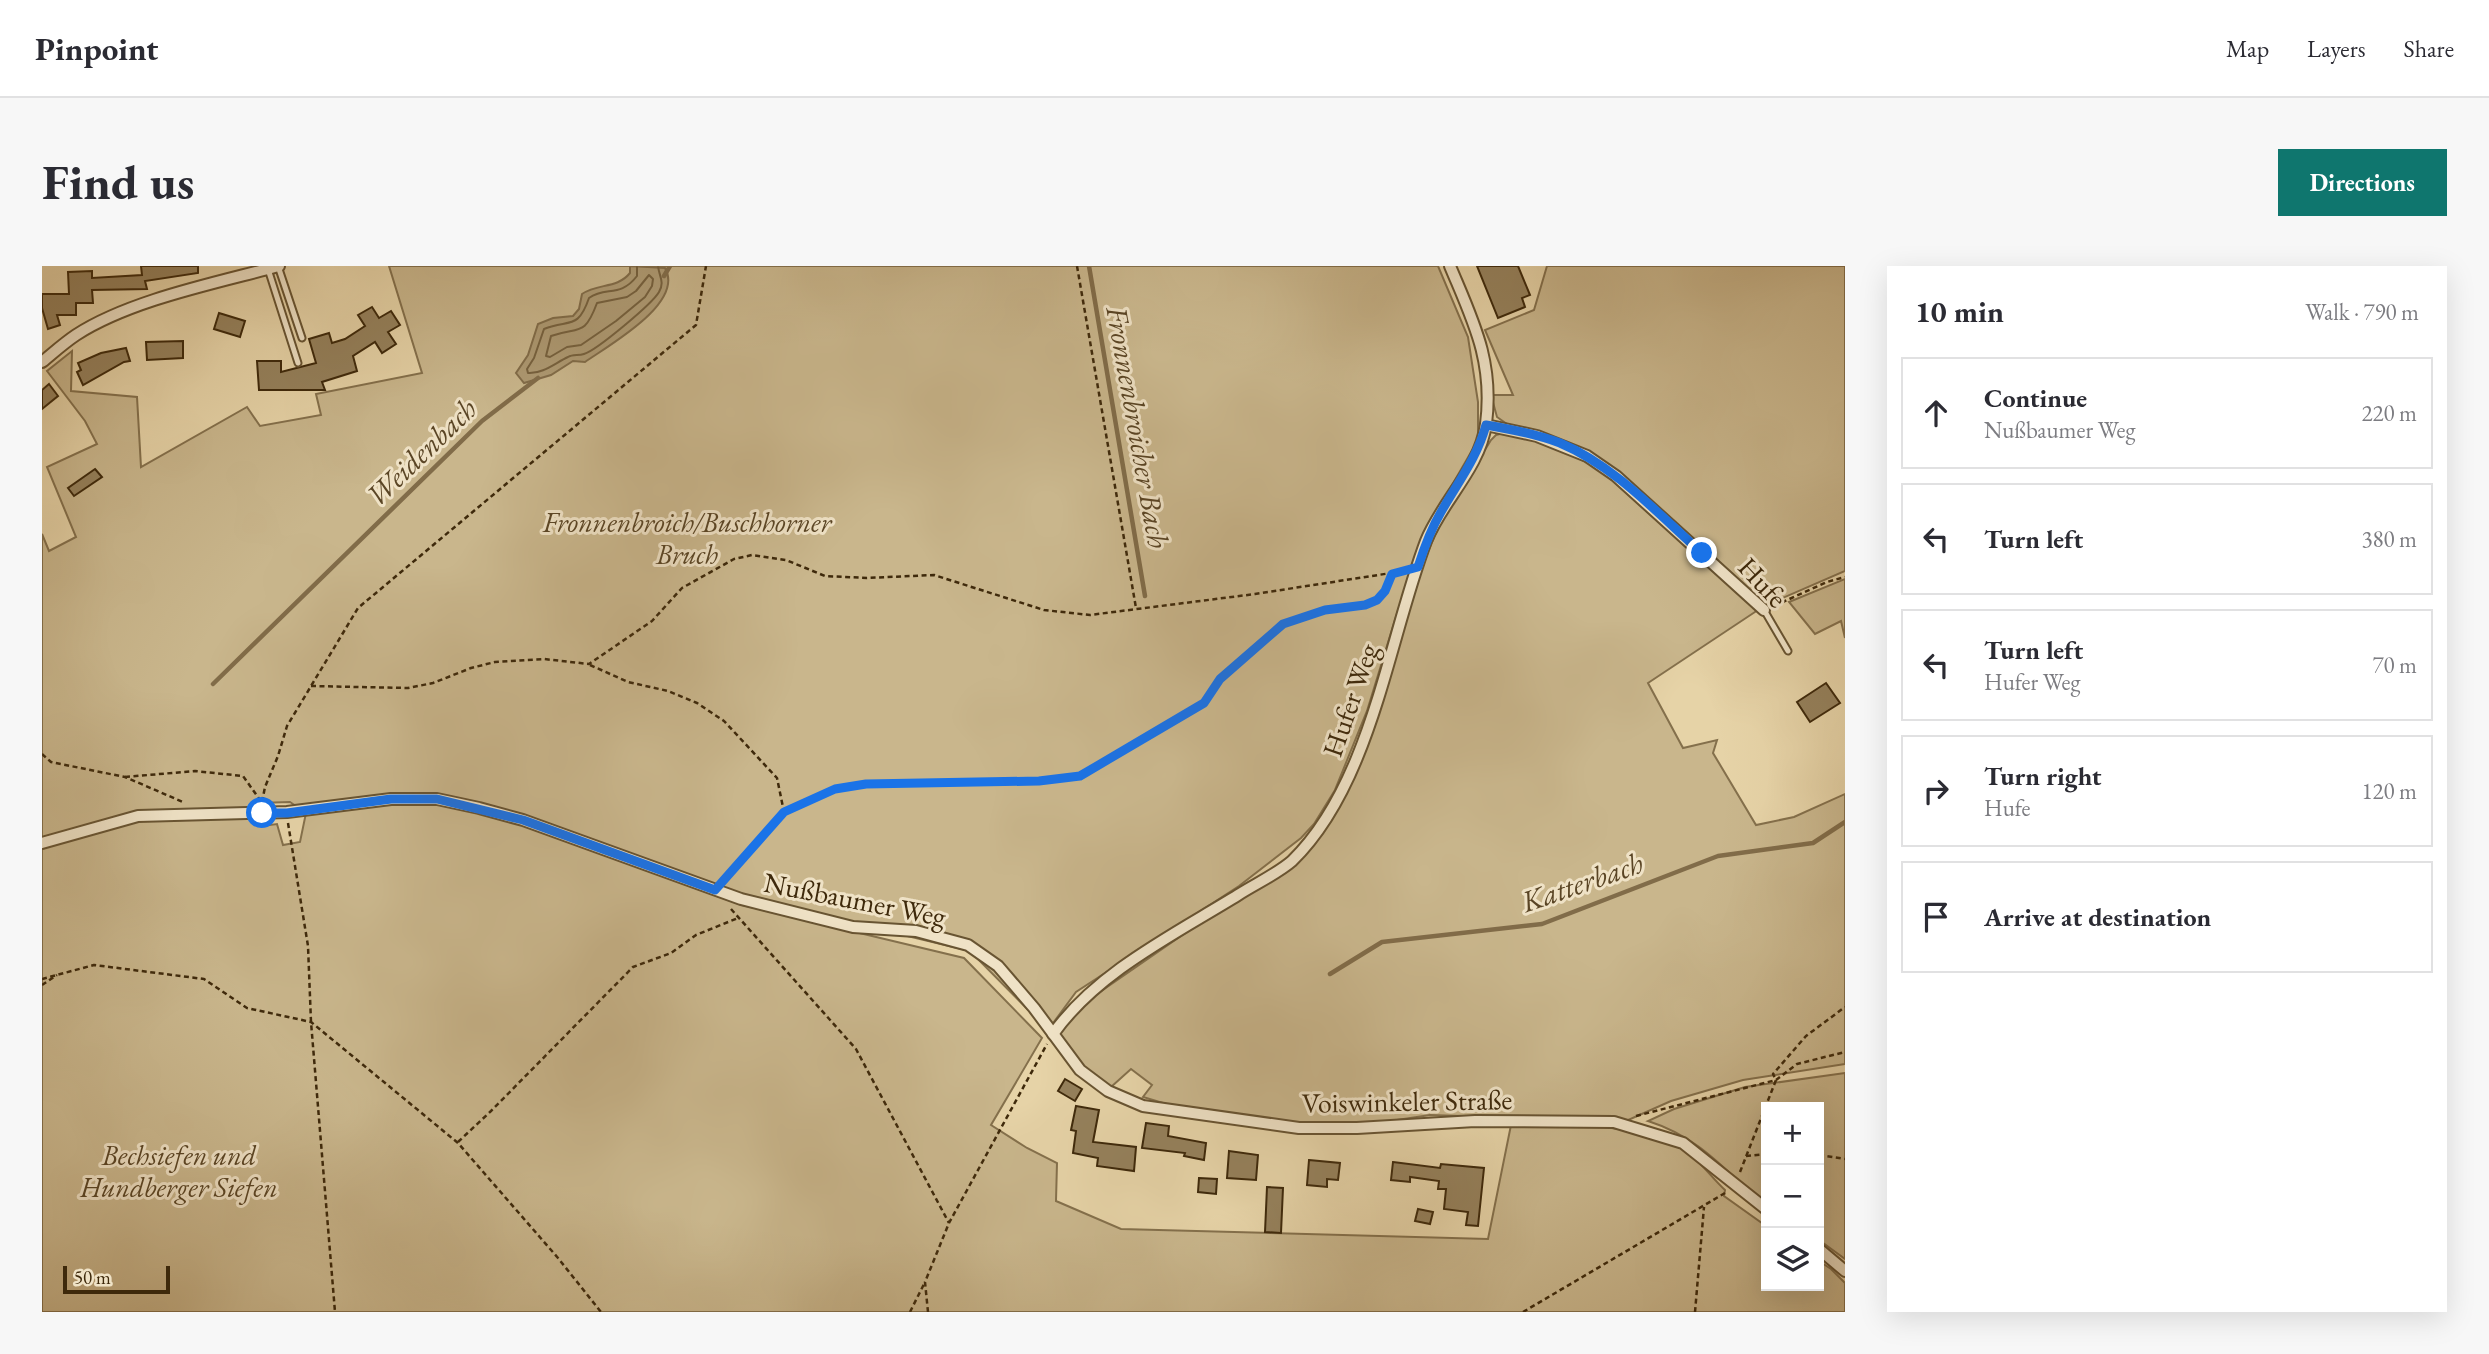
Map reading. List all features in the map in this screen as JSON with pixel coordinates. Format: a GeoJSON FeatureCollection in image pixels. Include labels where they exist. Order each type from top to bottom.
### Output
{"type":"FeatureCollection","features":[{"type":"Feature","properties":{"kind":"street","name":"Hufer Weg"},"geometry":{"type":"LineString","coordinates":[[1053,1034],[1064,1018],[1099,984],[1290,862],[1319,829],[1343,788],[1364,741],[1427,538],[1480,448],[1486,425],[1483,349],[1450,266]]}},
{"type":"Feature","properties":{"kind":"street"},"geometry":{"type":"LineString","coordinates":[[42,362],[77,335],[108,318],[275,267]]}},
{"type":"Feature","properties":{"kind":"street","name":"Hufe"},"geometry":{"type":"LineString","coordinates":[[1486,425],[1537,436],[1587,457],[1616,476],[1765,610]]}},
{"type":"Feature","properties":{"kind":"street","name":"Nußbaumer Weg"},"geometry":{"type":"LineString","coordinates":[[42,843],[138,816],[262,808],[287,813],[391,799],[437,799],[523,820],[741,899],[853,927],[916,930],[968,945],[998,966],[1053,1034]]}},
{"type":"Feature","properties":{"kind":"street","name":"Voiswinkeler Straße"},"geometry":{"type":"LineString","coordinates":[[1053,1034],[1080,1070],[1108,1091],[1143,1106],[1299,1128],[1357,1128],[1475,1121],[1614,1122],[1683,1143],[1761,1205]]}},
{"type":"Feature","properties":{"kind":"street"},"geometry":{"type":"LineString","coordinates":[[1824,1253],[1845,1271]]}},
{"type":"Feature","properties":{"kind":"lane"},"geometry":{"type":"LineString","coordinates":[[275,267],[302,338]]}},
{"type":"Feature","properties":{"kind":"lane"},"geometry":{"type":"LineString","coordinates":[[275,267],[298,363]]}},
{"type":"Feature","properties":{"kind":"lane","name":"Hufe"},"geometry":{"type":"LineString","coordinates":[[1765,610],[1788,651]]}},
{"type":"Feature","properties":{"kind":"path"},"geometry":{"type":"LineString","coordinates":[[262,808],[265,787],[287,726],[358,608],[695,325],[706,266]]}},
{"type":"Feature","properties":{"kind":"path"},"geometry":{"type":"LineString","coordinates":[[1077,266],[1136,608]]}},
{"type":"Feature","properties":{"kind":"path"},"geometry":{"type":"LineString","coordinates":[[589,664],[652,621],[682,588],[734,559],[752,555],[786,560],[825,576],[867,578],[934,575],[1044,610],[1090,614],[1392,574],[1418,567]]}},
{"type":"Feature","properties":{"kind":"path"},"geometry":{"type":"LineString","coordinates":[[715,890],[784,812],[835,789],[866,784],[1039,781],[1080,776],[1204,703],[1220,679],[1283,624],[1325,610],[1365,605],[1377,600],[1385,591],[1392,574]]}},
{"type":"Feature","properties":{"kind":"path"},"geometry":{"type":"LineString","coordinates":[[1765,610],[1827,582],[1845,577]]}},
{"type":"Feature","properties":{"kind":"path"},"geometry":{"type":"LineString","coordinates":[[311,685],[408,688],[433,684],[471,668],[495,662],[544,659],[589,664],[628,682],[668,691],[697,704],[724,721],[777,778],[784,812]]}},
{"type":"Feature","properties":{"kind":"path"},"geometry":{"type":"LineString","coordinates":[[42,754],[51,762],[125,777],[177,799],[200,813]]}},
{"type":"Feature","properties":{"kind":"path"},"geometry":{"type":"LineString","coordinates":[[125,777],[195,771],[243,776],[262,808]]}},
{"type":"Feature","properties":{"kind":"path"},"geometry":{"type":"LineString","coordinates":[[287,813],[308,946],[311,1022],[335,1312]]}},
{"type":"Feature","properties":{"kind":"path"},"geometry":{"type":"LineString","coordinates":[[730,909],[856,1049],[918,1160],[949,1223]]}},
{"type":"Feature","properties":{"kind":"path"},"geometry":{"type":"LineString","coordinates":[[458,1143],[632,967],[671,953],[696,935],[738,918]]}},
{"type":"Feature","properties":{"kind":"path"},"geometry":{"type":"LineString","coordinates":[[42,979],[94,965],[204,979],[247,1008],[311,1022],[458,1143],[601,1312]]}},
{"type":"Feature","properties":{"kind":"path"},"geometry":{"type":"LineString","coordinates":[[42,985],[59,973]]}},
{"type":"Feature","properties":{"kind":"path"},"geometry":{"type":"LineString","coordinates":[[1522,1312],[1735,1186],[1776,1080],[1773,1074],[1806,1036],[1845,1007]]}},
{"type":"Feature","properties":{"kind":"path"},"geometry":{"type":"LineString","coordinates":[[910,1312],[949,1223],[1053,1034]]}},
{"type":"Feature","properties":{"kind":"path"},"geometry":{"type":"LineString","coordinates":[[1614,1122],[1776,1080],[1797,1064],[1845,1052]]}},
{"type":"Feature","properties":{"kind":"path"},"geometry":{"type":"LineString","coordinates":[[1746,1156],[1761,1154]]}},
{"type":"Feature","properties":{"kind":"path"},"geometry":{"type":"LineString","coordinates":[[1824,1156],[1845,1159]]}},
{"type":"Feature","properties":{"kind":"path"},"geometry":{"type":"LineString","coordinates":[[1695,1312],[1704,1206]]}},
{"type":"Feature","properties":{"kind":"path"},"geometry":{"type":"LineString","coordinates":[[925,1282],[928,1312]]}},
{"type":"Feature","properties":{"kind":"green space"},"geometry":{"type":"Polygon","coordinates":[[[389,266],[1438,266],[1468,337],[1478,402],[1478,440],[1429,525],[1398,610],[1367,711],[1335,790],[1314,824],[1301,838],[1239,886],[1076,992],[1048,1030],[970,951],[744,897],[519,824],[742,905],[964,958],[1042,1038],[991,1125],[1057,1163],[1056,1201],[1121,1229],[1488,1239],[1511,1125],[1614,1128],[1653,1136],[1680,1147],[1725,1190],[1724,1196],[1761,1222],[1761,1291],[1824,1291],[1824,1264],[1845,1283],[1845,1312],[42,1312],[42,534],[49,551],[76,537],[47,467],[97,444],[85,421],[47,371],[72,351],[71,391],[137,397],[141,467],[247,407],[260,426],[321,415],[316,394],[422,373],[389,266]],[[290,802],[258,803],[255,817],[263,826],[277,824],[283,845],[300,842],[306,813],[290,802]]]}},
{"type":"Feature","properties":{"kind":"green space"},"geometry":{"type":"Polygon","coordinates":[[[1547,266],[1845,266],[1845,571],[1764,604],[1628,482],[1551,436],[1507,424],[1497,417],[1491,395],[1513,395],[1485,330],[1534,310],[1547,266]]]}},
{"type":"Feature","properties":{"kind":"green space"},"geometry":{"type":"Polygon","coordinates":[[[1507,432],[1557,448],[1604,473],[1758,610],[1648,683],[1683,748],[1717,740],[1713,753],[1756,825],[1794,817],[1845,794],[1845,1064],[1743,1080],[1671,1101],[1626,1121],[1430,1115],[1364,1125],[1294,1126],[1173,1106],[1143,1097],[1152,1085],[1131,1069],[1111,1087],[1078,1068],[1053,1037],[1084,1003],[1314,844],[1336,810],[1369,738],[1416,585],[1436,533],[1491,440],[1496,435],[1507,432]]]}},
{"type":"Feature","properties":{"kind":"green space"},"geometry":{"type":"Polygon","coordinates":[[[1845,579],[1845,638],[1841,621],[1815,634],[1789,602],[1845,579]]]}},
{"type":"Feature","properties":{"kind":"green space"},"geometry":{"type":"Polygon","coordinates":[[[1845,1073],[1845,1259],[1824,1244],[1824,1102],[1761,1102],[1761,1201],[1698,1146],[1667,1128],[1648,1121],[1674,1109],[1745,1087],[1845,1073]]]}},
{"type":"Feature","properties":{"kind":"water"},"geometry":{"type":"Polygon","coordinates":[[[630,266],[665,268],[668,281],[664,295],[655,309],[642,322],[585,362],[573,361],[551,375],[524,383],[516,373],[528,355],[538,324],[553,318],[573,316],[579,309],[582,294],[625,278],[630,273],[630,266]]]}},
{"type":"Feature","properties":{"kind":"building"},"geometry":{"type":"Polygon","coordinates":[[[141,266],[198,266],[198,273],[145,281],[147,289],[92,290],[93,303],[76,303],[76,315],[57,315],[60,325],[48,329],[42,308],[42,294],[69,294],[68,272],[92,271],[92,278],[142,275],[141,266]]]}},
{"type":"Feature","properties":{"kind":"building"},"geometry":{"type":"Polygon","coordinates":[[[1477,266],[1518,266],[1530,295],[1522,298],[1525,307],[1498,318],[1477,266]]]}},
{"type":"Feature","properties":{"kind":"building"},"geometry":{"type":"Polygon","coordinates":[[[372,307],[379,318],[391,311],[400,325],[388,332],[396,344],[382,353],[375,342],[353,356],[357,371],[322,382],[325,390],[259,390],[257,361],[281,361],[281,372],[316,363],[309,339],[329,333],[332,343],[345,339],[365,326],[358,315],[372,307]]]}},
{"type":"Feature","properties":{"kind":"building"},"geometry":{"type":"Polygon","coordinates":[[[219,313],[245,321],[240,337],[214,329],[219,313]]]}},
{"type":"Feature","properties":{"kind":"building"},"geometry":{"type":"Polygon","coordinates":[[[183,341],[183,358],[147,360],[146,342],[183,341]]]}},
{"type":"Feature","properties":{"kind":"building"},"geometry":{"type":"Polygon","coordinates":[[[126,348],[130,361],[83,385],[77,372],[81,370],[78,363],[101,353],[126,348]]]}},
{"type":"Feature","properties":{"kind":"building"},"geometry":{"type":"Polygon","coordinates":[[[49,384],[58,396],[42,409],[42,390],[49,384]]]}},
{"type":"Feature","properties":{"kind":"building"},"geometry":{"type":"Polygon","coordinates":[[[95,469],[102,477],[74,496],[68,488],[95,469]]]}},
{"type":"Feature","properties":{"kind":"building"},"geometry":{"type":"Polygon","coordinates":[[[1826,683],[1840,703],[1810,722],[1797,702],[1826,683]]]}},
{"type":"Feature","properties":{"kind":"building"},"geometry":{"type":"Polygon","coordinates":[[[1065,1079],[1082,1089],[1075,1101],[1058,1091],[1065,1079]]]}},
{"type":"Feature","properties":{"kind":"building"},"geometry":{"type":"Polygon","coordinates":[[[1076,1106],[1099,1110],[1093,1142],[1136,1147],[1134,1171],[1097,1166],[1098,1158],[1073,1153],[1076,1131],[1071,1130],[1076,1106]]]}},
{"type":"Feature","properties":{"kind":"building"},"geometry":{"type":"Polygon","coordinates":[[[1146,1123],[1169,1126],[1168,1136],[1206,1143],[1204,1160],[1184,1156],[1185,1153],[1142,1148],[1146,1123]]]}},
{"type":"Feature","properties":{"kind":"building"},"geometry":{"type":"Polygon","coordinates":[[[1229,1151],[1258,1155],[1256,1180],[1227,1178],[1229,1151]]]}},
{"type":"Feature","properties":{"kind":"building"},"geometry":{"type":"Polygon","coordinates":[[[1309,1160],[1340,1163],[1338,1180],[1327,1179],[1327,1187],[1307,1185],[1309,1160]]]}},
{"type":"Feature","properties":{"kind":"building"},"geometry":{"type":"Polygon","coordinates":[[[1393,1162],[1440,1168],[1441,1164],[1484,1168],[1478,1226],[1466,1225],[1468,1212],[1444,1209],[1446,1189],[1438,1189],[1439,1181],[1410,1177],[1410,1182],[1391,1180],[1393,1162]]]}},
{"type":"Feature","properties":{"kind":"building"},"geometry":{"type":"Polygon","coordinates":[[[1199,1178],[1217,1179],[1216,1194],[1198,1192],[1199,1178]]]}},
{"type":"Feature","properties":{"kind":"building"},"geometry":{"type":"Polygon","coordinates":[[[1267,1187],[1283,1188],[1281,1233],[1265,1232],[1267,1187]]]}},
{"type":"Feature","properties":{"kind":"building"},"geometry":{"type":"Polygon","coordinates":[[[1418,1209],[1433,1212],[1430,1224],[1415,1221],[1418,1209]]]}},
{"type":"Feature","properties":{"kind":"waterway","name":"Weidenbach"},"geometry":{"type":"LineString","coordinates":[[664,276],[670,266]]}},
{"type":"Feature","properties":{"kind":"waterway","name":"Fronnenbroicher Bach"},"geometry":{"type":"LineString","coordinates":[[1089,266],[1145,596]]}},
{"type":"Feature","properties":{"kind":"waterway","name":"Weidenbach"},"geometry":{"type":"LineString","coordinates":[[213,684],[482,421],[538,378]]}},
{"type":"Feature","properties":{"kind":"waterway","name":"Katterbach"},"geometry":{"type":"LineString","coordinates":[[1330,974],[1382,942],[1542,924],[1718,856],[1813,843],[1845,822]]}},
{"type":"Feature","properties":{"kind":"route"},"geometry":{"type":"LineString","coordinates":[[262,813],[287,813],[391,799],[437,799],[523,820],[715,890],[784,812],[835,789],[866,784],[1039,781],[1080,776],[1204,703],[1220,679],[1283,624],[1325,610],[1365,605],[1377,600],[1385,591],[1392,574],[1418,567],[1427,538],[1480,448],[1486,425],[1560,443],[1587,457],[1616,476],[1702,553]]}},
{"type":"Feature","properties":{"kind":"park label","name":"Fronnenbroich/Buschhorner Bruch"},"geometry":{"type":"Point","coordinates":[687,538]}},
{"type":"Feature","properties":{"kind":"park label","name":"Bechsiefen und Hundberger Siefen"},"geometry":{"type":"Point","coordinates":[179,1171]}}]}
